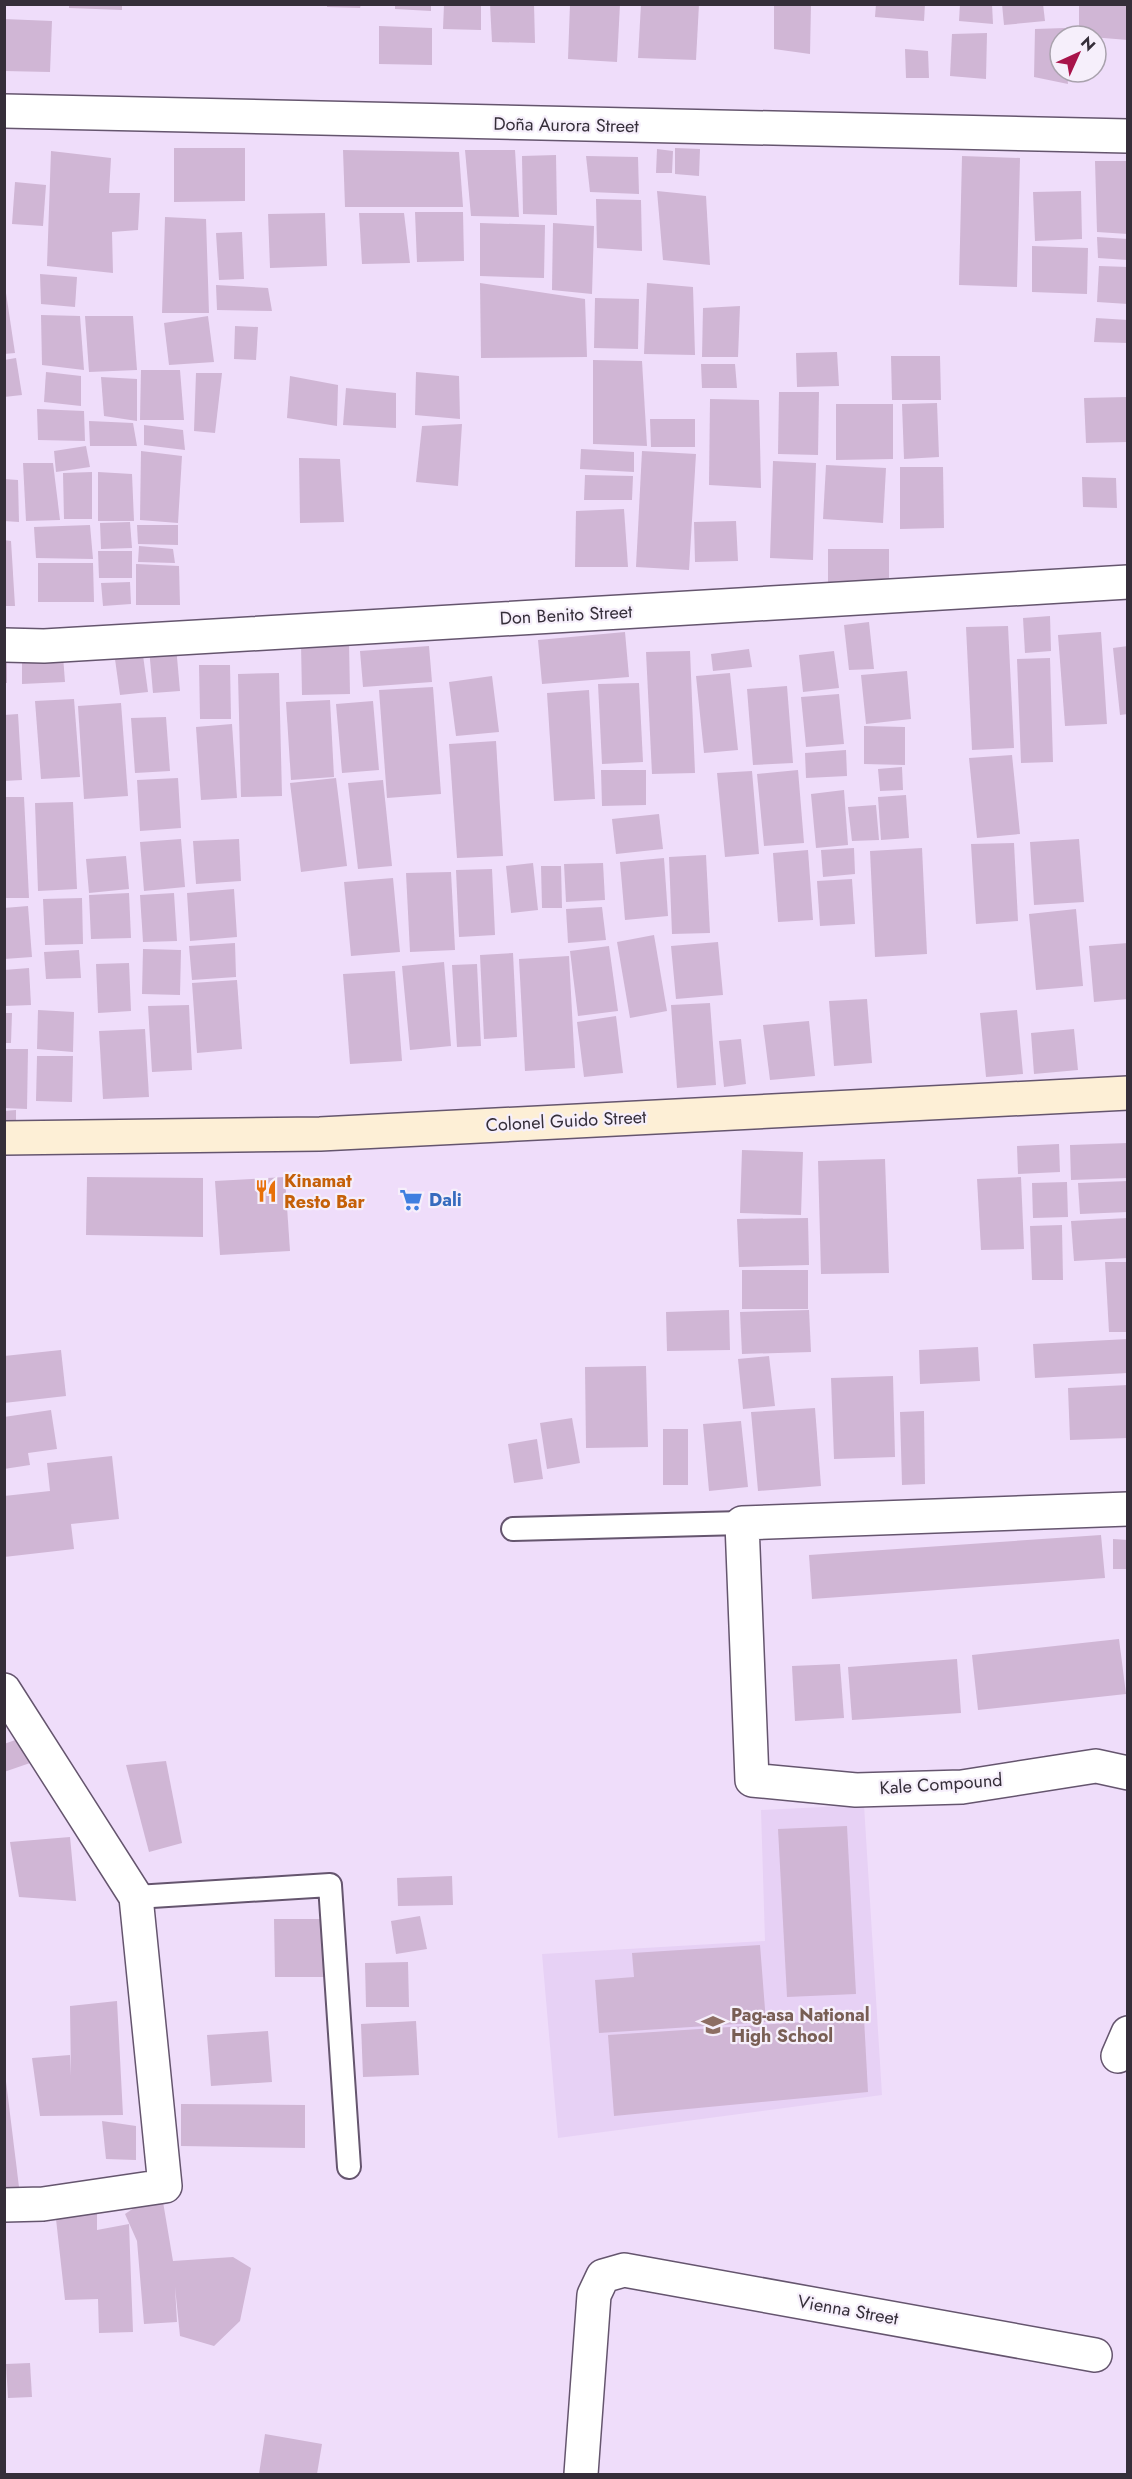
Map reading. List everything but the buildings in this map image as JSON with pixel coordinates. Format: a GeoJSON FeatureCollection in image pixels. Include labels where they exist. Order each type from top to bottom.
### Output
{"type":"FeatureCollection","features":[{"type":"Feature","properties":{"kind":"street","name":"Doña Aurora Street"},"geometry":{"type":"LineString","coordinates":[[4,111],[1128,136]]}},
{"type":"Feature","properties":{"kind":"street","name":"Don Benito Street"},"geometry":{"type":"LineString","coordinates":[[4,645],[44,646],[1128,582]]}},
{"type":"Feature","properties":{"kind":"street","name":"Colonel Guido Street"},"geometry":{"type":"LineString","coordinates":[[4,1138],[320,1134],[1128,1093]]}},
{"type":"Feature","properties":{"kind":"street"},"geometry":{"type":"LineString","coordinates":[[742,1523],[1128,1509]]}},
{"type":"Feature","properties":{"kind":"street","name":"Kale Compound"},"geometry":{"type":"LineString","coordinates":[[742,1523],[752,1780],[856,1790],[962,1787],[1096,1766],[1128,1773]]}},
{"type":"Feature","properties":{"kind":"street"},"geometry":{"type":"LineString","coordinates":[[4,2205],[43,2204],[165,2186],[136,1897],[8,1703]]}},
{"type":"Feature","properties":{"kind":"street","name":"Vienna Street"},"geometry":{"type":"LineString","coordinates":[[581,2475],[594,2295],[603,2276],[624,2270],[1095,2355]]}},
{"type":"Feature","properties":{"kind":"lane"},"geometry":{"type":"LineString","coordinates":[[513,1529],[742,1523]]}},
{"type":"Feature","properties":{"kind":"lane"},"geometry":{"type":"LineString","coordinates":[[136,1897],[330,1885],[349,2167]]}},
{"type":"Feature","properties":{"kind":"shaded area","name":"Pag-asa National High School"},"geometry":{"type":"Polygon","coordinates":[[[864,1805],[882,2095],[558,2138],[542,1954],[765,1941],[761,1810],[864,1805]]]}},
{"type":"Feature","properties":{"kind":"place","name":"Kinamat Resto Bar"},"geometry":{"type":"Point","coordinates":[266,1191]}},
{"type":"Feature","properties":{"kind":"place","name":"Dali"},"geometry":{"type":"Point","coordinates":[411,1200]}},
{"type":"Feature","properties":{"kind":"place","name":"Pag-asa National High School"},"geometry":{"type":"Point","coordinates":[713,2025]}}]}
